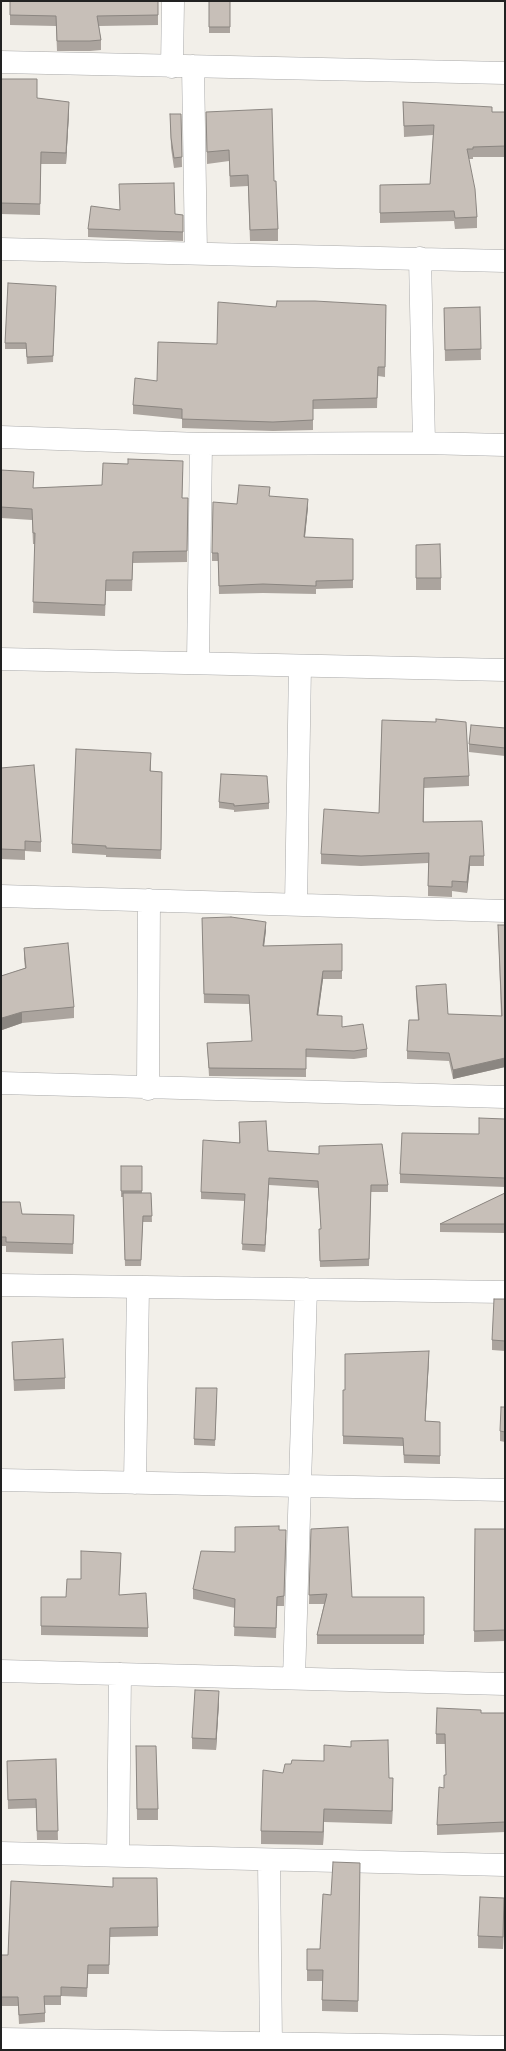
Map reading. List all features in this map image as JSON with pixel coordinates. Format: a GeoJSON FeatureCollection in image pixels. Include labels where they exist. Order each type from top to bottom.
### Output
{"type":"FeatureCollection","features":[{"type":"Feature","properties":{"kind":"street"},"geometry":{"type":"LineString","coordinates":[[173,1],[182,66],[196,253]]}},
{"type":"Feature","properties":{"kind":"street"},"geometry":{"type":"LineString","coordinates":[[1,62],[505,73]]}},
{"type":"Feature","properties":{"kind":"street"},"geometry":{"type":"LineString","coordinates":[[1,249],[505,261]]}},
{"type":"Feature","properties":{"kind":"street"},"geometry":{"type":"LineString","coordinates":[[420,258],[424,443]]}},
{"type":"Feature","properties":{"kind":"street"},"geometry":{"type":"LineString","coordinates":[[1,437],[201,444],[424,443],[505,445]]}},
{"type":"Feature","properties":{"kind":"street"},"geometry":{"type":"LineString","coordinates":[[198,662],[201,444]]}},
{"type":"Feature","properties":{"kind":"street"},"geometry":{"type":"LineString","coordinates":[[1,659],[198,662],[300,666],[505,670]]}},
{"type":"Feature","properties":{"kind":"street"},"geometry":{"type":"LineString","coordinates":[[296,904],[300,666]]}},
{"type":"Feature","properties":{"kind":"street"},"geometry":{"type":"LineString","coordinates":[[1,896],[505,911]]}},
{"type":"Feature","properties":{"kind":"street"},"geometry":{"type":"LineString","coordinates":[[148,1089],[149,900]]}},
{"type":"Feature","properties":{"kind":"street"},"geometry":{"type":"LineString","coordinates":[[1,1084],[148,1089],[505,1097]]}},
{"type":"Feature","properties":{"kind":"street"},"geometry":{"type":"LineString","coordinates":[[1,1285],[505,1292]]}},
{"type":"Feature","properties":{"kind":"street"},"geometry":{"type":"LineString","coordinates":[[135,1483],[138,1287]]}},
{"type":"Feature","properties":{"kind":"street"},"geometry":{"type":"LineString","coordinates":[[294,1678],[306,1289]]}},
{"type":"Feature","properties":{"kind":"street"},"geometry":{"type":"LineString","coordinates":[[1,1480],[505,1490]]}},
{"type":"Feature","properties":{"kind":"street"},"geometry":{"type":"LineString","coordinates":[[1,1671],[505,1684]]}},
{"type":"Feature","properties":{"kind":"street"},"geometry":{"type":"LineString","coordinates":[[118,1855],[120,1674]]}},
{"type":"Feature","properties":{"kind":"street"},"geometry":{"type":"LineString","coordinates":[[1,1853],[505,1865]]}},
{"type":"Feature","properties":{"kind":"street"},"geometry":{"type":"LineString","coordinates":[[269,1860],[271,2044]]}},
{"type":"Feature","properties":{"kind":"street"},"geometry":{"type":"LineString","coordinates":[[1,2039],[115,2045],[271,2044],[505,2047]]}},
{"type":"Feature","properties":{"kind":"building"},"geometry":{"type":"Polygon","coordinates":[[[10,1],[158,1],[158,15],[97,16],[101,40],[57,41],[56,16],[10,15],[10,1]]]}},
{"type":"Feature","properties":{"kind":"building"},"geometry":{"type":"Polygon","coordinates":[[[209,1],[230,1],[230,27],[209,27],[209,1]]]}},
{"type":"Feature","properties":{"kind":"building"},"geometry":{"type":"Polygon","coordinates":[[[1,79],[37,79],[37,98],[69,102],[66,153],[41,152],[40,204],[1,203],[1,79]]]}},
{"type":"Feature","properties":{"kind":"building"},"geometry":{"type":"Polygon","coordinates":[[[403,102],[492,107],[492,112],[505,112],[505,146],[473,147],[473,149],[467,149],[475,189],[477,217],[455,218],[454,211],[380,213],[380,185],[430,184],[434,125],[404,126],[403,102]]]}},
{"type":"Feature","properties":{"kind":"building"},"geometry":{"type":"Polygon","coordinates":[[[272,109],[274,181],[276,181],[278,229],[250,230],[248,175],[230,176],[229,150],[207,152],[206,112],[272,109]]]}},
{"type":"Feature","properties":{"kind":"building"},"geometry":{"type":"Polygon","coordinates":[[[170,114],[181,114],[182,157],[174,158],[170,114]]]}},
{"type":"Feature","properties":{"kind":"building"},"geometry":{"type":"Polygon","coordinates":[[[174,183],[175,214],[183,215],[183,232],[88,229],[91,206],[120,210],[119,184],[174,183]]]}},
{"type":"Feature","properties":{"kind":"building"},"geometry":{"type":"Polygon","coordinates":[[[8,283],[56,286],[53,356],[27,357],[26,343],[5,343],[8,283]]]}},
{"type":"Feature","properties":{"kind":"building"},"geometry":{"type":"Polygon","coordinates":[[[277,301],[315,301],[386,305],[385,367],[378,367],[377,398],[313,400],[313,420],[273,422],[182,419],[182,409],[133,405],[135,378],[157,381],[158,342],[217,344],[218,302],[276,307],[277,301]]]}},
{"type":"Feature","properties":{"kind":"building"},"geometry":{"type":"Polygon","coordinates":[[[480,307],[481,349],[445,350],[444,308],[480,307]]]}},
{"type":"Feature","properties":{"kind":"building"},"geometry":{"type":"Polygon","coordinates":[[[128,459],[183,461],[182,498],[188,498],[187,551],[133,552],[132,580],[106,580],[105,605],[33,602],[35,533],[33,533],[32,509],[1,507],[1,470],[34,472],[33,488],[102,485],[103,463],[128,464],[128,459]]]}},
{"type":"Feature","properties":{"kind":"building"},"geometry":{"type":"Polygon","coordinates":[[[239,485],[270,487],[269,496],[308,499],[304,537],[353,539],[353,580],[316,581],[316,586],[263,584],[219,586],[218,553],[212,553],[213,502],[237,504],[239,485]]]}},
{"type":"Feature","properties":{"kind":"building"},"geometry":{"type":"Polygon","coordinates":[[[440,544],[441,578],[416,578],[416,545],[440,544]]]}},
{"type":"Feature","properties":{"kind":"building"},"geometry":{"type":"Polygon","coordinates":[[[436,719],[466,722],[469,776],[424,778],[423,822],[482,821],[484,856],[470,856],[467,882],[452,881],[452,887],[428,886],[429,853],[361,856],[321,854],[324,809],[379,813],[382,720],[436,722],[436,719]]]}},
{"type":"Feature","properties":{"kind":"building"},"geometry":{"type":"Polygon","coordinates":[[[471,725],[505,728],[505,748],[469,744],[471,725]]]}},
{"type":"Feature","properties":{"kind":"building"},"geometry":{"type":"Polygon","coordinates":[[[76,749],[151,753],[150,771],[162,772],[161,850],[106,848],[106,846],[72,844],[76,749]]]}},
{"type":"Feature","properties":{"kind":"building"},"geometry":{"type":"Polygon","coordinates":[[[34,765],[41,842],[25,841],[25,850],[1,849],[1,768],[34,765]]]}},
{"type":"Feature","properties":{"kind":"building"},"geometry":{"type":"Polygon","coordinates":[[[221,774],[267,776],[269,803],[234,806],[234,804],[219,802],[221,774]]]}},
{"type":"Feature","properties":{"kind":"building"},"geometry":{"type":"Polygon","coordinates":[[[231,917],[266,922],[263,946],[342,944],[342,971],[323,971],[317,1015],[342,1016],[342,1027],[363,1024],[367,1049],[354,1051],[306,1049],[306,1069],[209,1068],[207,1043],[252,1041],[249,995],[204,994],[202,918],[231,917]]]}},
{"type":"Feature","properties":{"kind":"building"},"geometry":{"type":"Polygon","coordinates":[[[498,925],[505,925],[505,1058],[453,1070],[449,1053],[407,1051],[409,1020],[419,1020],[416,986],[446,984],[448,1014],[502,1016],[498,925]]]}},
{"type":"Feature","properties":{"kind":"building"},"geometry":{"type":"Polygon","coordinates":[[[68,943],[74,1007],[22,1012],[2,1018],[1,976],[26,968],[24,948],[68,943]]]}},
{"type":"Feature","properties":{"kind":"building"},"geometry":{"type":"Polygon","coordinates":[[[479,1118],[505,1119],[505,1178],[400,1174],[402,1133],[479,1134],[479,1118]]]}},
{"type":"Feature","properties":{"kind":"building"},"geometry":{"type":"Polygon","coordinates":[[[266,1121],[268,1151],[319,1154],[319,1146],[382,1144],[388,1185],[371,1185],[369,1259],[320,1261],[319,1229],[321,1229],[318,1181],[269,1178],[265,1245],[242,1244],[245,1194],[201,1192],[203,1140],[240,1143],[239,1122],[266,1121]]]}},
{"type":"Feature","properties":{"kind":"building"},"geometry":{"type":"Polygon","coordinates":[[[121,1166],[142,1166],[142,1191],[121,1191],[121,1166]]]}},
{"type":"Feature","properties":{"kind":"building"},"geometry":{"type":"Polygon","coordinates":[[[123,1193],[151,1193],[152,1216],[143,1216],[141,1260],[125,1260],[123,1193]]]}},
{"type":"Feature","properties":{"kind":"building"},"geometry":{"type":"Polygon","coordinates":[[[505,1193],[505,1224],[440,1224],[505,1193]]]}},
{"type":"Feature","properties":{"kind":"building"},"geometry":{"type":"Polygon","coordinates":[[[1,1202],[20,1202],[22,1214],[74,1215],[73,1244],[6,1242],[6,1237],[1,1237],[1,1202]]]}},
{"type":"Feature","properties":{"kind":"building"},"geometry":{"type":"Polygon","coordinates":[[[494,1299],[505,1299],[505,1341],[492,1340],[494,1299]]]}},
{"type":"Feature","properties":{"kind":"building"},"geometry":{"type":"Polygon","coordinates":[[[63,1339],[65,1378],[14,1380],[12,1342],[63,1339]]]}},
{"type":"Feature","properties":{"kind":"building"},"geometry":{"type":"Polygon","coordinates":[[[429,1351],[425,1421],[440,1422],[440,1456],[404,1455],[403,1438],[343,1436],[345,1354],[429,1351]]]}},
{"type":"Feature","properties":{"kind":"building"},"geometry":{"type":"Polygon","coordinates":[[[196,1388],[217,1388],[215,1440],[194,1439],[196,1388]]]}},
{"type":"Feature","properties":{"kind":"building"},"geometry":{"type":"Polygon","coordinates":[[[501,1407],[505,1407],[505,1432],[500,1431],[501,1407]]]}},
{"type":"Feature","properties":{"kind":"building"},"geometry":{"type":"Polygon","coordinates":[[[279,1526],[279,1530],[286,1530],[284,1596],[277,1597],[276,1628],[234,1627],[235,1599],[193,1589],[201,1551],[235,1552],[235,1527],[279,1526]]]}},
{"type":"Feature","properties":{"kind":"building"},"geometry":{"type":"Polygon","coordinates":[[[348,1527],[352,1597],[424,1597],[424,1635],[317,1635],[327,1594],[309,1595],[311,1529],[348,1527]]]}},
{"type":"Feature","properties":{"kind":"building"},"geometry":{"type":"Polygon","coordinates":[[[475,1529],[505,1529],[505,1630],[474,1631],[475,1529]]]}},
{"type":"Feature","properties":{"kind":"building"},"geometry":{"type":"Polygon","coordinates":[[[81,1551],[121,1553],[119,1595],[146,1593],[148,1628],[41,1626],[41,1597],[66,1597],[67,1579],[81,1579],[81,1551]]]}},
{"type":"Feature","properties":{"kind":"building"},"geometry":{"type":"Polygon","coordinates":[[[195,1690],[219,1691],[216,1739],[192,1738],[195,1690]]]}},
{"type":"Feature","properties":{"kind":"building"},"geometry":{"type":"Polygon","coordinates":[[[437,1708],[481,1710],[481,1713],[505,1713],[505,1822],[437,1825],[439,1787],[444,1788],[444,1775],[446,1775],[445,1734],[436,1734],[437,1708]]]}},
{"type":"Feature","properties":{"kind":"building"},"geometry":{"type":"Polygon","coordinates":[[[388,1740],[389,1778],[393,1778],[392,1811],[324,1809],[323,1832],[261,1831],[263,1770],[283,1773],[285,1764],[291,1764],[292,1760],[324,1761],[324,1745],[351,1747],[351,1741],[388,1740]]]}},
{"type":"Feature","properties":{"kind":"building"},"geometry":{"type":"Polygon","coordinates":[[[136,1746],[156,1746],[158,1809],[137,1809],[136,1746]]]}},
{"type":"Feature","properties":{"kind":"building"},"geometry":{"type":"Polygon","coordinates":[[[56,1759],[58,1831],[37,1831],[36,1799],[8,1800],[7,1761],[56,1759]]]}},
{"type":"Feature","properties":{"kind":"building"},"geometry":{"type":"Polygon","coordinates":[[[333,1862],[360,1863],[358,2001],[322,2000],[323,1970],[307,1970],[307,1949],[320,1949],[323,1894],[331,1895],[333,1862]]]}},
{"type":"Feature","properties":{"kind":"building"},"geometry":{"type":"Polygon","coordinates":[[[113,1878],[157,1878],[158,1927],[110,1928],[109,1965],[88,1965],[87,1988],[61,1987],[61,1996],[44,1996],[45,2013],[19,2015],[18,1997],[1,1997],[1,1955],[8,1955],[11,1881],[113,1887],[113,1878]]]}},
{"type":"Feature","properties":{"kind":"building"},"geometry":{"type":"Polygon","coordinates":[[[480,1897],[504,1898],[503,1937],[478,1936],[480,1897]]]}}]}
